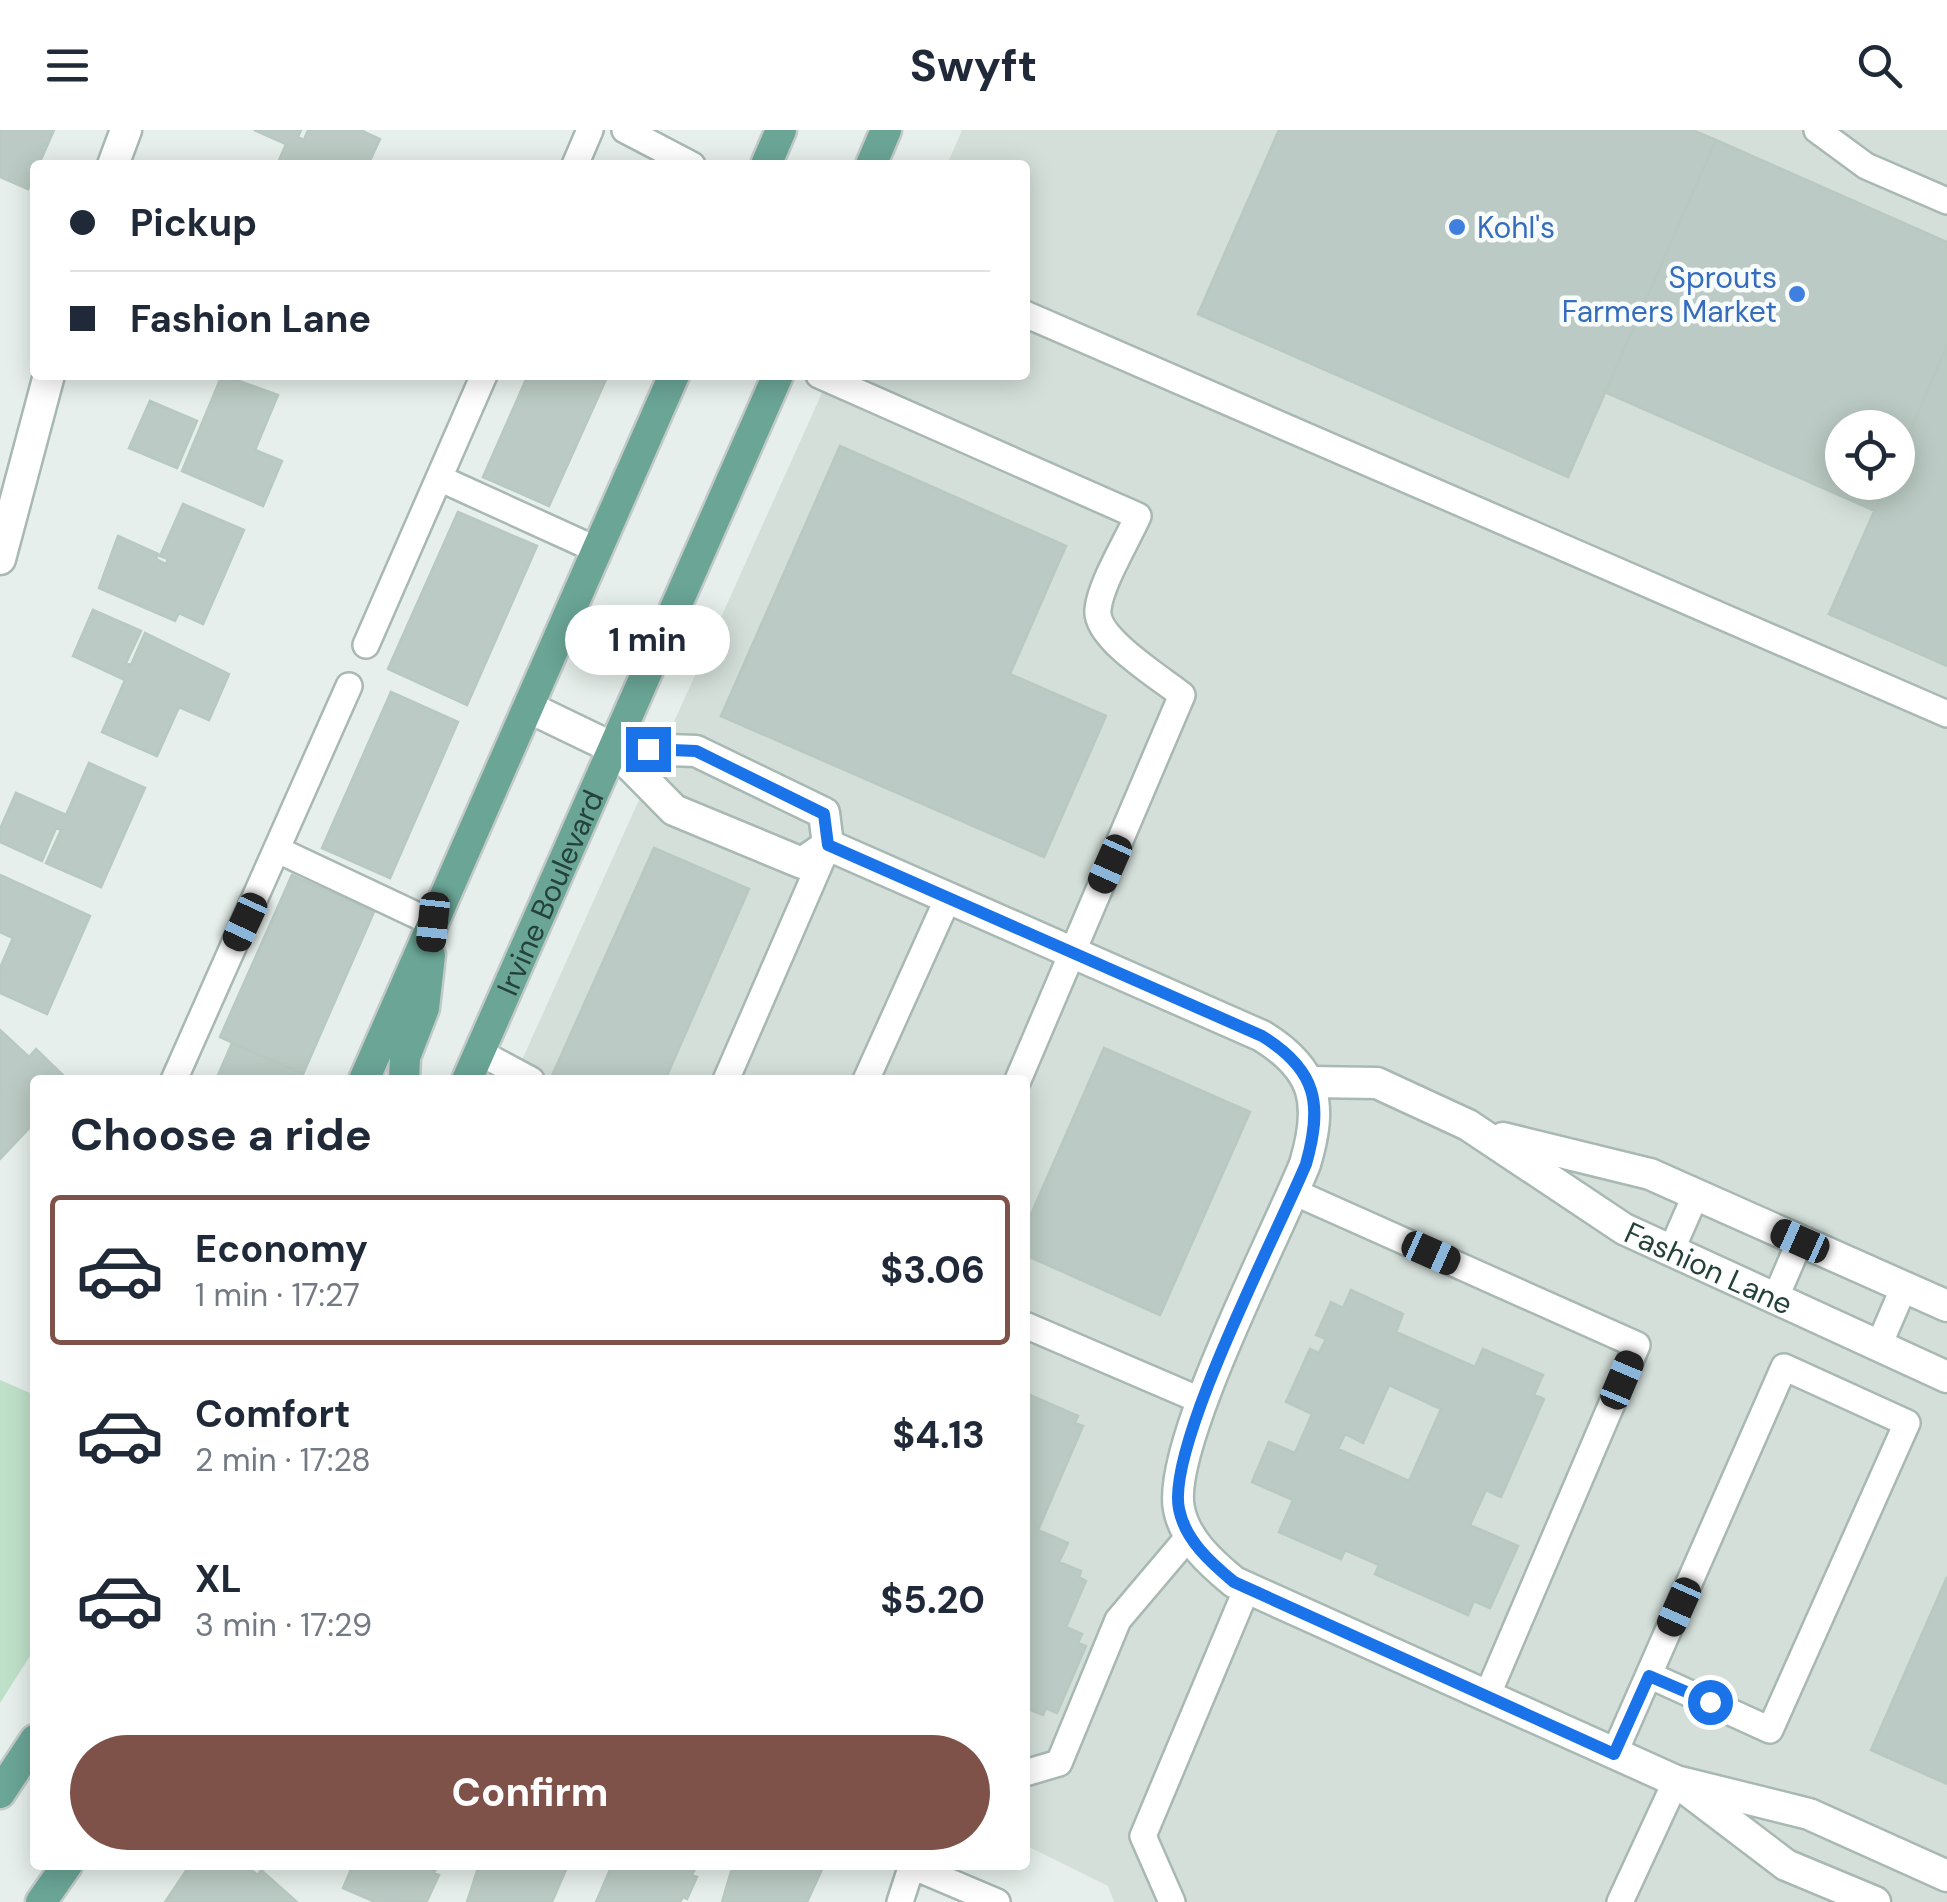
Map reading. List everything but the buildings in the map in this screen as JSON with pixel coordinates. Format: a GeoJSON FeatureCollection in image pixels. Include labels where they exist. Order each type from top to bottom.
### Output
{"type":"FeatureCollection","features":[{"type":"Feature","properties":{"kind":"main road"},"geometry":{"type":"LineString","coordinates":[[768,160],[781,130]]}},
{"type":"Feature","properties":{"kind":"main road"},"geometry":{"type":"LineString","coordinates":[[873,160],[886,130]]}},
{"type":"Feature","properties":{"kind":"main road"},"geometry":{"type":"LineString","coordinates":[[366,1075],[672,380]]}},
{"type":"Feature","properties":{"kind":"main road","name":"Irvine Boulevard"},"geometry":{"type":"LineString","coordinates":[[469,1075],[776,380]]}},
{"type":"Feature","properties":{"kind":"main road"},"geometry":{"type":"LineString","coordinates":[[404,1075],[405,1057],[424,1008],[433,922]]}},
{"type":"Feature","properties":{"kind":"main road"},"geometry":{"type":"LineString","coordinates":[[0,1793],[30,1748]]}},
{"type":"Feature","properties":{"kind":"main road"},"geometry":{"type":"LineString","coordinates":[[41,1902],[63,1870]]}},
{"type":"Feature","properties":{"kind":"street"},"geometry":{"type":"LineString","coordinates":[[115,160],[126,130]]}},
{"type":"Feature","properties":{"kind":"street"},"geometry":{"type":"LineString","coordinates":[[0,560],[12,472],[47,380]]}},
{"type":"Feature","properties":{"kind":"street"},"geometry":{"type":"LineString","coordinates":[[528,708],[613,748],[674,810],[802,863],[828,845]]}},
{"type":"Feature","properties":{"kind":"street"},"geometry":{"type":"LineString","coordinates":[[613,748],[696,751],[824,814],[828,845]]}},
{"type":"Feature","properties":{"kind":"street"},"geometry":{"type":"LineString","coordinates":[[828,845],[1262,1036],[1284,1050],[1310,1082],[1316,1128],[1294,1192],[1182,1451],[1179,1510],[1207,1559],[1247,1588],[1676,1781],[1809,1814],[1947,1876]]}},
{"type":"Feature","properties":{"kind":"street","name":"Fashion Lane"},"geometry":{"type":"LineString","coordinates":[[1310,1082],[1376,1084],[1486,1134],[1624,1229],[1947,1377]]}},
{"type":"Feature","properties":{"kind":"street","name":"Fashion Lane"},"geometry":{"type":"LineString","coordinates":[[1486,1134],[1650,1174],[1947,1306]]}},
{"type":"Feature","properties":{"kind":"street"},"geometry":{"type":"LineString","coordinates":[[1676,1781],[1786,1864],[1875,1902]]}},
{"type":"Feature","properties":{"kind":"lane"},"geometry":{"type":"LineString","coordinates":[[577,160],[590,130]]}},
{"type":"Feature","properties":{"kind":"lane"},"geometry":{"type":"LineString","coordinates":[[624,130],[682,160]]}},
{"type":"Feature","properties":{"kind":"lane"},"geometry":{"type":"LineString","coordinates":[[1818,130],[1866,166],[1947,202]]}},
{"type":"Feature","properties":{"kind":"lane"},"geometry":{"type":"LineString","coordinates":[[1030,316],[1947,714]]}},
{"type":"Feature","properties":{"kind":"lane"},"geometry":{"type":"LineString","coordinates":[[366,645],[482,380]]}},
{"type":"Feature","properties":{"kind":"lane"},"geometry":{"type":"LineString","coordinates":[[830,380],[1138,516],[1097,610],[1101,626],[1112,641],[1182,694],[1020,1075]]}},
{"type":"Feature","properties":{"kind":"lane"},"geometry":{"type":"LineString","coordinates":[[439,478],[597,550]]}},
{"type":"Feature","properties":{"kind":"lane"},"geometry":{"type":"LineString","coordinates":[[176,1075],[349,686]]}},
{"type":"Feature","properties":{"kind":"lane"},"geometry":{"type":"LineString","coordinates":[[728,1075],[828,845]]}},
{"type":"Feature","properties":{"kind":"lane"},"geometry":{"type":"LineString","coordinates":[[278,850],[433,922]]}},
{"type":"Feature","properties":{"kind":"lane"},"geometry":{"type":"LineString","coordinates":[[868,1075],[948,898]]}},
{"type":"Feature","properties":{"kind":"lane"},"geometry":{"type":"LineString","coordinates":[[480,1052],[522,1075]]}},
{"type":"Feature","properties":{"kind":"lane"},"geometry":{"type":"LineString","coordinates":[[1294,1192],[1637,1345],[1488,1696]]}},
{"type":"Feature","properties":{"kind":"lane"},"geometry":{"type":"LineString","coordinates":[[1671,1250],[1696,1194]]}},
{"type":"Feature","properties":{"kind":"lane"},"geometry":{"type":"LineString","coordinates":[[1775,1299],[1800,1241]]}},
{"type":"Feature","properties":{"kind":"lane"},"geometry":{"type":"LineString","coordinates":[[1880,1345],[1904,1287]]}},
{"type":"Feature","properties":{"kind":"lane"},"geometry":{"type":"LineString","coordinates":[[1030,1327],[1202,1402]]}},
{"type":"Feature","properties":{"kind":"lane"},"geometry":{"type":"LineString","coordinates":[[1614,1754],[1784,1368],[1907,1424],[1770,1730],[1649,1676]]}},
{"type":"Feature","properties":{"kind":"lane"},"geometry":{"type":"LineString","coordinates":[[1030,1772],[1059,1763],[1118,1620],[1190,1535]]}},
{"type":"Feature","properties":{"kind":"lane"},"geometry":{"type":"LineString","coordinates":[[1172,1902],[1144,1836],[1247,1588]]}},
{"type":"Feature","properties":{"kind":"lane"},"geometry":{"type":"LineString","coordinates":[[1620,1902],[1676,1781]]}},
{"type":"Feature","properties":{"kind":"lane"},"geometry":{"type":"LineString","coordinates":[[900,1902],[910,1870]]}},
{"type":"Feature","properties":{"kind":"lane"},"geometry":{"type":"LineString","coordinates":[[923,1870],[996,1902]]}},
{"type":"Feature","properties":{"kind":"shaded area"},"geometry":{"type":"Polygon","coordinates":[[[962,130],[1947,130],[1947,1902],[1114,1902],[1108,1886],[1030,1847],[1030,1075],[515,1075],[828,380],[1030,380],[1030,160],[949,160],[962,130]]]}},
{"type":"Feature","properties":{"kind":"green space"},"geometry":{"type":"Polygon","coordinates":[[[0,1380],[30,1393],[30,1656],[0,1703],[0,1380]]]}},
{"type":"Feature","properties":{"kind":"place","name":"Kohl's"},"geometry":{"type":"Point","coordinates":[1457,227]}},
{"type":"Feature","properties":{"kind":"place","name":"Sprouts Farmers Market"},"geometry":{"type":"Point","coordinates":[1797,294]}},
{"type":"Feature","properties":{"kind":"route"},"geometry":{"type":"LineString","coordinates":[[648,749],[696,751],[728,766],[824,814],[828,845],[1262,1036],[1300,1066],[1310,1082],[1315,1102],[1316,1128],[1306,1164],[1182,1451],[1179,1510],[1207,1559],[1234,1582],[1614,1754],[1649,1676],[1710,1702]]}}]}
